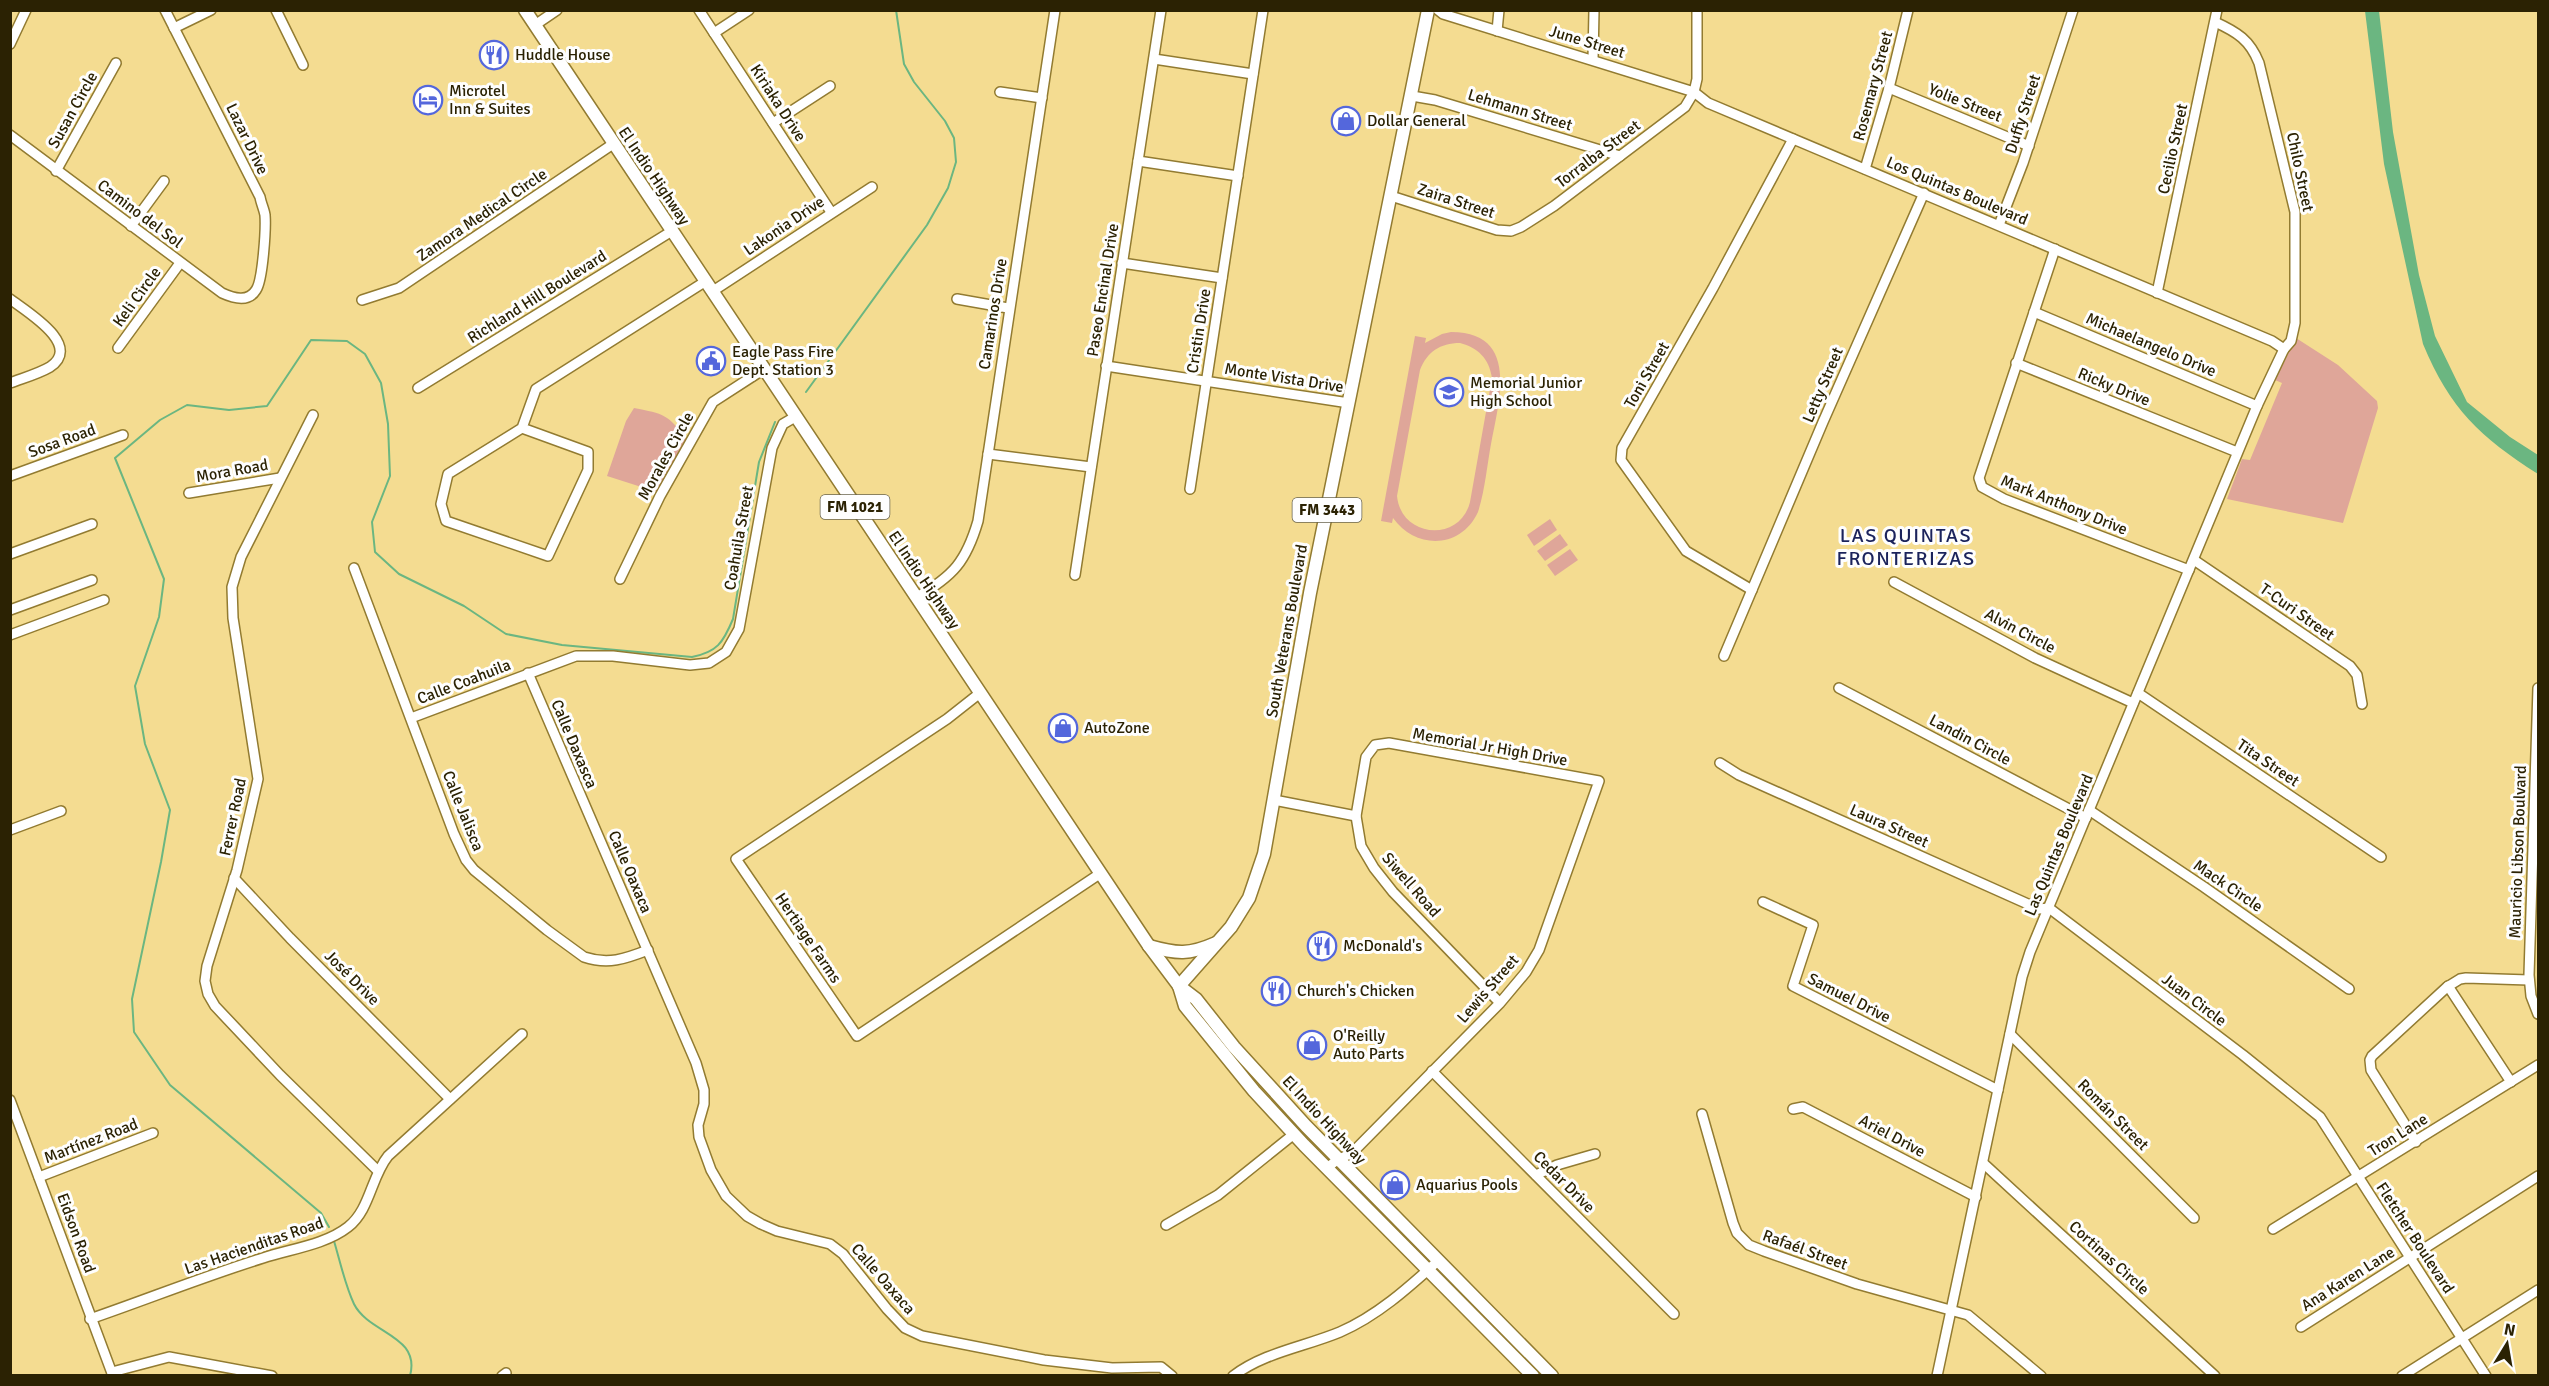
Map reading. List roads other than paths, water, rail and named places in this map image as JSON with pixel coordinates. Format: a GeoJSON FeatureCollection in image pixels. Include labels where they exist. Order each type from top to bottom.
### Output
{"type":"FeatureCollection","features":[{"type":"Feature","properties":{"kind":"main road","name":"El Indio Highway"},"geometry":{"type":"LineString","coordinates":[[525,10],[1149,946],[1179,986],[1196,999],[1234,1047],[1338,1160],[1552,1376]]}},
{"type":"Feature","properties":{"kind":"main road","name":"South Veterans Boulevard"},"geometry":{"type":"LineString","coordinates":[[1179,986],[1220,942],[1249,898],[1264,854],[1310,593],[1428,10]]}},
{"type":"Feature","properties":{"kind":"main road"},"geometry":{"type":"LineString","coordinates":[[1149,946],[1184,954],[1196,952],[1220,942]]}},
{"type":"Feature","properties":{"kind":"main road","name":"El Indio Highway"},"geometry":{"type":"LineString","coordinates":[[1179,986],[1185,1006],[1221,1053],[1294,1134],[1533,1376]]}},
{"type":"Feature","properties":{"kind":"street"},"geometry":{"type":"LineString","coordinates":[[10,44],[26,10]]}},
{"type":"Feature","properties":{"kind":"street","name":"Lazar Drive"},"geometry":{"type":"LineString","coordinates":[[165,10],[260,197],[265,216],[261,274],[257,290]]}},
{"type":"Feature","properties":{"kind":"street"},"geometry":{"type":"LineString","coordinates":[[174,28],[211,10]]}},
{"type":"Feature","properties":{"kind":"street"},"geometry":{"type":"LineString","coordinates":[[276,10],[303,65]]}},
{"type":"Feature","properties":{"kind":"street"},"geometry":{"type":"LineString","coordinates":[[535,25],[557,10]]}},
{"type":"Feature","properties":{"kind":"street","name":"Kiriaka Drive"},"geometry":{"type":"LineString","coordinates":[[699,10],[831,212]]}},
{"type":"Feature","properties":{"kind":"street"},"geometry":{"type":"LineString","coordinates":[[714,33],[749,10]]}},
{"type":"Feature","properties":{"kind":"street","name":"Camarinos Drive"},"geometry":{"type":"LineString","coordinates":[[917,597],[953,571],[970,548],[978,521],[1008,308],[1035,153],[1055,10]]}},
{"type":"Feature","properties":{"kind":"street","name":"Paseo Encinal Drive"},"geometry":{"type":"LineString","coordinates":[[1075,575],[1161,10]]}},
{"type":"Feature","properties":{"kind":"street","name":"Cristin Drive"},"geometry":{"type":"LineString","coordinates":[[1190,489],[1263,10]]}},
{"type":"Feature","properties":{"kind":"street","name":"June Street"},"geometry":{"type":"LineString","coordinates":[[1438,10],[1443,14],[1694,92]]}},
{"type":"Feature","properties":{"kind":"street"},"geometry":{"type":"LineString","coordinates":[[1497,31],[1499,10]]}},
{"type":"Feature","properties":{"kind":"street"},"geometry":{"type":"LineString","coordinates":[[1593,59],[1594,10]]}},
{"type":"Feature","properties":{"kind":"street"},"geometry":{"type":"LineString","coordinates":[[1694,92],[1697,79],[1697,10]]}},
{"type":"Feature","properties":{"kind":"street","name":"Rosemary Street"},"geometry":{"type":"LineString","coordinates":[[1865,169],[1889,88],[1908,10]]}},
{"type":"Feature","properties":{"kind":"street","name":"Cecilio Street"},"geometry":{"type":"LineString","coordinates":[[2157,293],[2217,10]]}},
{"type":"Feature","properties":{"kind":"street","name":"Duffy Street"},"geometry":{"type":"LineString","coordinates":[[1998,225],[2029,146],[2070,11]]}},
{"type":"Feature","properties":{"kind":"street","name":"Chilo Street"},"geometry":{"type":"LineString","coordinates":[[2215,22],[2234,30],[2254,49],[2292,198],[2296,227],[2295,323],[2291,341],[2284,350]]}},
{"type":"Feature","properties":{"kind":"street"},"geometry":{"type":"LineString","coordinates":[[1154,59],[1253,74]]}},
{"type":"Feature","properties":{"kind":"street","name":"Susan Circle"},"geometry":{"type":"LineString","coordinates":[[56,171],[116,63]]}},
{"type":"Feature","properties":{"kind":"street"},"geometry":{"type":"LineString","coordinates":[[773,123],[830,86]]}},
{"type":"Feature","properties":{"kind":"street","name":"Yolie Street"},"geometry":{"type":"LineString","coordinates":[[1889,88],[2029,146]]}},
{"type":"Feature","properties":{"kind":"street"},"geometry":{"type":"LineString","coordinates":[[1000,92],[1042,98]]}},
{"type":"Feature","properties":{"kind":"street","name":"Los Quintas Boulevard"},"geometry":{"type":"LineString","coordinates":[[1694,92],[1708,103],[2272,341],[2284,350]]}},
{"type":"Feature","properties":{"kind":"street","name":"Torralba Street"},"geometry":{"type":"LineString","coordinates":[[1511,231],[1554,206],[1685,107],[1694,92]]}},
{"type":"Feature","properties":{"kind":"street","name":"Lehmann Street"},"geometry":{"type":"LineString","coordinates":[[1412,96],[1435,100],[1620,156]]}},
{"type":"Feature","properties":{"kind":"street","name":"Camino del Sol"},"geometry":{"type":"LineString","coordinates":[[10,135],[222,293],[237,299],[249,296],[257,290]]}},
{"type":"Feature","properties":{"kind":"street","name":"Toni Street"},"geometry":{"type":"LineString","coordinates":[[1752,590],[1686,551],[1621,460],[1622,448],[1718,279],[1793,139]]}},
{"type":"Feature","properties":{"kind":"street","name":"Zamora Medical Circle"},"geometry":{"type":"LineString","coordinates":[[362,300],[399,288],[613,144]]}},
{"type":"Feature","properties":{"kind":"street"},"geometry":{"type":"LineString","coordinates":[[1138,161],[1238,176]]}},
{"type":"Feature","properties":{"kind":"street"},"geometry":{"type":"LineString","coordinates":[[131,226],[164,181]]}},
{"type":"Feature","properties":{"kind":"street","name":"Lakonia Drive"},"geometry":{"type":"LineString","coordinates":[[522,428],[536,389],[872,187]]}},
{"type":"Feature","properties":{"kind":"street","name":"Letty Street"},"geometry":{"type":"LineString","coordinates":[[1724,656],[1837,390],[1924,194]]}},
{"type":"Feature","properties":{"kind":"street","name":"Zaira Street"},"geometry":{"type":"LineString","coordinates":[[1391,196],[1470,223],[1511,231]]}},
{"type":"Feature","properties":{"kind":"street","name":"Richland Hill Boulevard"},"geometry":{"type":"LineString","coordinates":[[418,388],[672,231]]}},
{"type":"Feature","properties":{"kind":"street"},"geometry":{"type":"LineString","coordinates":[[2016,363],[2055,249]]}},
{"type":"Feature","properties":{"kind":"street","name":"Keli Circle"},"geometry":{"type":"LineString","coordinates":[[118,348],[180,263]]}},
{"type":"Feature","properties":{"kind":"street"},"geometry":{"type":"LineString","coordinates":[[1122,263],[1222,278]]}},
{"type":"Feature","properties":{"kind":"street"},"geometry":{"type":"LineString","coordinates":[[10,299],[52,332],[60,344],[60,352],[59,358],[51,366],[10,383]]}},
{"type":"Feature","properties":{"kind":"street"},"geometry":{"type":"LineString","coordinates":[[957,299],[1008,308]]}},
{"type":"Feature","properties":{"kind":"street","name":"Michaelangelo Drive"},"geometry":{"type":"LineString","coordinates":[[2034,312],[2257,406]]}},
{"type":"Feature","properties":{"kind":"street","name":"Las Quintas Boulevard"},"geometry":{"type":"LineString","coordinates":[[1937,1376],[2026,964],[2237,453],[2284,350]]}},
{"type":"Feature","properties":{"kind":"street","name":"Ricky Drive"},"geometry":{"type":"LineString","coordinates":[[2016,363],[2237,453]]}},
{"type":"Feature","properties":{"kind":"street","name":"Mark Anthony Drive"},"geometry":{"type":"LineString","coordinates":[[2016,363],[1979,478],[1982,487],[2004,499],[2189,570]]}},
{"type":"Feature","properties":{"kind":"street","name":"Monte Vista Drive"},"geometry":{"type":"LineString","coordinates":[[1106,366],[1349,403]]}},
{"type":"Feature","properties":{"kind":"street","name":"Morales Circle"},"geometry":{"type":"LineString","coordinates":[[620,579],[660,496],[713,402],[764,369]]}},
{"type":"Feature","properties":{"kind":"street","name":"Ferrer Road"},"geometry":{"type":"LineString","coordinates":[[313,415],[241,557],[232,587],[233,618],[258,779],[234,878],[207,966],[205,981],[208,994],[215,1006],[378,1171]]}},
{"type":"Feature","properties":{"kind":"street","name":"Coahuila Street"},"geometry":{"type":"LineString","coordinates":[[709,663],[726,652],[739,629],[772,448],[783,424],[795,417]]}},
{"type":"Feature","properties":{"kind":"street"},"geometry":{"type":"LineString","coordinates":[[522,428],[588,452],[588,470],[548,556],[446,521],[441,504],[448,474],[522,428]]}},
{"type":"Feature","properties":{"kind":"street","name":"Sosa Road"},"geometry":{"type":"LineString","coordinates":[[10,476],[123,435]]}},
{"type":"Feature","properties":{"kind":"street"},"geometry":{"type":"LineString","coordinates":[[988,454],[1091,467]]}},
{"type":"Feature","properties":{"kind":"street","name":"Mora Road"},"geometry":{"type":"LineString","coordinates":[[189,493],[280,478]]}},
{"type":"Feature","properties":{"kind":"street"},"geometry":{"type":"LineString","coordinates":[[10,554],[92,524]]}},
{"type":"Feature","properties":{"kind":"street","name":"T-Curi Street"},"geometry":{"type":"LineString","coordinates":[[2194,560],[2350,666],[2357,675],[2362,704]]}},
{"type":"Feature","properties":{"kind":"street","name":"Calle Jalisca"},"geometry":{"type":"LineString","coordinates":[[354,568],[459,847],[474,870],[584,957],[597,962],[610,962],[648,950]]}},
{"type":"Feature","properties":{"kind":"street"},"geometry":{"type":"LineString","coordinates":[[10,610],[92,580]]}},
{"type":"Feature","properties":{"kind":"street","name":"Alvin Circle"},"geometry":{"type":"LineString","coordinates":[[1894,582],[2035,658],[2133,703]]}},
{"type":"Feature","properties":{"kind":"street"},"geometry":{"type":"LineString","coordinates":[[10,635],[104,600]]}},
{"type":"Feature","properties":{"kind":"street","name":"Calle Coahuila"},"geometry":{"type":"LineString","coordinates":[[411,718],[576,656],[690,665],[709,663]]}},
{"type":"Feature","properties":{"kind":"street","name":"Calle Daxasca"},"geometry":{"type":"LineString","coordinates":[[528,674],[594,825]]}},
{"type":"Feature","properties":{"kind":"street","name":"Landin Circle"},"geometry":{"type":"LineString","coordinates":[[1839,688],[2088,814]]}},
{"type":"Feature","properties":{"kind":"street","name":"Mauricio Libson Boulvard"},"geometry":{"type":"LineString","coordinates":[[2538,688],[2536,844],[2529,980],[2538,1014]]}},
{"type":"Feature","properties":{"kind":"street","name":"Hertiage Farms"},"geometry":{"type":"LineString","coordinates":[[980,693],[947,719],[736,859],[857,1036],[1101,873]]}},
{"type":"Feature","properties":{"kind":"street","name":"Tita Street"},"geometry":{"type":"LineString","coordinates":[[2138,693],[2381,857]]}},
{"type":"Feature","properties":{"kind":"street","name":"Memorial Jr High Drive"},"geometry":{"type":"LineString","coordinates":[[1365,763],[1366,757],[1376,745],[1389,743],[1599,781]]}},
{"type":"Feature","properties":{"kind":"street","name":"Siwell Road"},"geometry":{"type":"LineString","coordinates":[[1365,763],[1356,816],[1361,846],[1374,868],[1393,892],[1500,1003]]}},
{"type":"Feature","properties":{"kind":"street","name":"Laura Street"},"geometry":{"type":"LineString","coordinates":[[1720,763],[1750,780],[2039,909],[2049,908]]}},
{"type":"Feature","properties":{"kind":"street","name":"Lewis Street"},"geometry":{"type":"LineString","coordinates":[[1327,1168],[1352,1153],[1500,1003],[1526,972],[1539,950],[1599,781]]}},
{"type":"Feature","properties":{"kind":"street"},"geometry":{"type":"LineString","coordinates":[[1274,800],[1356,816]]}},
{"type":"Feature","properties":{"kind":"street"},"geometry":{"type":"LineString","coordinates":[[10,830],[61,811]]}},
{"type":"Feature","properties":{"kind":"street","name":"Mack Circle"},"geometry":{"type":"LineString","coordinates":[[2088,814],[2204,887],[2349,989]]}},
{"type":"Feature","properties":{"kind":"street","name":"Calle Oaxaca"},"geometry":{"type":"LineString","coordinates":[[594,825],[702,1081],[704,1104],[698,1125],[699,1137],[706,1158],[726,1196],[747,1216],[777,1231],[830,1244],[848,1260],[905,1328],[922,1336],[1059,1362],[1120,1368],[1161,1367],[1170,1371],[1172,1376]]}},
{"type":"Feature","properties":{"kind":"street","name":"José Drive"},"geometry":{"type":"LineString","coordinates":[[234,878],[290,938],[450,1099]]}},
{"type":"Feature","properties":{"kind":"street","name":"Samuel Drive"},"geometry":{"type":"LineString","coordinates":[[1763,902],[1813,925],[1793,986],[1998,1090]]}},
{"type":"Feature","properties":{"kind":"street","name":"Juan Circle"},"geometry":{"type":"LineString","coordinates":[[2049,908],[2320,1117]]}},
{"type":"Feature","properties":{"kind":"street"},"geometry":{"type":"LineString","coordinates":[[2416,1142],[2375,1076],[2370,1060],[2448,986],[2466,978],[2529,980]]}},
{"type":"Feature","properties":{"kind":"street"},"geometry":{"type":"LineString","coordinates":[[2448,986],[2511,1082]]}},
{"type":"Feature","properties":{"kind":"street","name":"Las Hacienditas Road"},"geometry":{"type":"LineString","coordinates":[[90,1319],[340,1232],[357,1218],[378,1171],[388,1156],[522,1034]]}},
{"type":"Feature","properties":{"kind":"street","name":"Román Street"},"geometry":{"type":"LineString","coordinates":[[2010,1034],[2194,1218]]}},
{"type":"Feature","properties":{"kind":"street","name":"Tron Lane"},"geometry":{"type":"LineString","coordinates":[[2273,1229],[2538,1065]]}},
{"type":"Feature","properties":{"kind":"street","name":"Cedar Drive"},"geometry":{"type":"LineString","coordinates":[[1432,1071],[1674,1314]]}},
{"type":"Feature","properties":{"kind":"street","name":"Eidson Road"},"geometry":{"type":"LineString","coordinates":[[10,1100],[112,1374]]}},
{"type":"Feature","properties":{"kind":"street","name":"Ariel Drive"},"geometry":{"type":"LineString","coordinates":[[1793,1109],[1803,1107],[1976,1197]]}},
{"type":"Feature","properties":{"kind":"street","name":"Rafaél Street"},"geometry":{"type":"LineString","coordinates":[[1702,1114],[1733,1223],[1737,1233],[1749,1245],[1848,1282],[1968,1315],[2040,1376]]}},
{"type":"Feature","properties":{"kind":"street","name":"Fletcher Boulevard"},"geometry":{"type":"LineString","coordinates":[[2320,1117],[2486,1376]]}},
{"type":"Feature","properties":{"kind":"street","name":"Martínez Road"},"geometry":{"type":"LineString","coordinates":[[39,1177],[153,1133]]}},
{"type":"Feature","properties":{"kind":"street"},"geometry":{"type":"LineString","coordinates":[[1166,1225],[1218,1195],[1294,1134]]}},
{"type":"Feature","properties":{"kind":"street"},"geometry":{"type":"LineString","coordinates":[[1536,1175],[1557,1165],[1595,1154]]}},
{"type":"Feature","properties":{"kind":"street","name":"Cortinas Circle"},"geometry":{"type":"LineString","coordinates":[[1983,1163],[2215,1376]]}},
{"type":"Feature","properties":{"kind":"street","name":"Ana Karen Lane"},"geometry":{"type":"LineString","coordinates":[[2301,1327],[2538,1176]]}},
{"type":"Feature","properties":{"kind":"street"},"geometry":{"type":"LineString","coordinates":[[1233,1376],[1261,1359],[1322,1339],[1352,1326],[1395,1298],[1438,1261]]}},
{"type":"Feature","properties":{"kind":"street"},"geometry":{"type":"LineString","coordinates":[[2402,1376],[2538,1290]]}},
{"type":"Feature","properties":{"kind":"street"},"geometry":{"type":"LineString","coordinates":[[112,1374],[170,1357],[272,1376]]}},
{"type":"Feature","properties":{"kind":"waterway"},"geometry":{"type":"LineString","coordinates":[[806,392],[927,225],[948,188],[956,162],[954,138],[945,121],[914,82],[904,64],[896,10]]}},
{"type":"Feature","properties":{"kind":"waterway"},"geometry":{"type":"LineString","coordinates":[[329,1227],[321,1213],[170,1085],[134,1032],[132,999],[170,810],[145,744],[135,686],[159,617],[164,579],[115,458],[160,420],[187,405],[229,410],[267,406],[311,340],[347,341],[365,354],[381,383],[388,424],[390,476],[372,522],[375,552],[399,574],[464,606],[506,634],[562,645],[692,657],[708,652],[718,645],[733,619],[759,462],[775,422]]}},
{"type":"Feature","properties":{"kind":"waterway"},"geometry":{"type":"LineString","coordinates":[[334,1241],[354,1304],[361,1314],[401,1343],[408,1352],[411,1362],[410,1376]]}},
{"type":"Feature","properties":{"kind":"place","name":"Huddle House"},"geometry":{"type":"Point","coordinates":[494,55]}},
{"type":"Feature","properties":{"kind":"place","name":"Microtel Inn & Suites"},"geometry":{"type":"Point","coordinates":[428,100]}},
{"type":"Feature","properties":{"kind":"place","name":"Dollar General"},"geometry":{"type":"Point","coordinates":[1346,121]}},
{"type":"Feature","properties":{"kind":"place","name":"Eagle Pass Fire Dept. Station 3"},"geometry":{"type":"Point","coordinates":[711,361]}},
{"type":"Feature","properties":{"kind":"place","name":"Memorial Junior High School"},"geometry":{"type":"Point","coordinates":[1449,392]}},
{"type":"Feature","properties":{"kind":"place","name":"AutoZone"},"geometry":{"type":"Point","coordinates":[1063,728]}},
{"type":"Feature","properties":{"kind":"place","name":"McDonald's"},"geometry":{"type":"Point","coordinates":[1322,946]}},
{"type":"Feature","properties":{"kind":"place","name":"Church's Chicken"},"geometry":{"type":"Point","coordinates":[1276,991]}},
{"type":"Feature","properties":{"kind":"place","name":"O'Reilly Auto Parts"},"geometry":{"type":"Point","coordinates":[1312,1045]}},
{"type":"Feature","properties":{"kind":"place","name":"Aquarius Pools"},"geometry":{"type":"Point","coordinates":[1395,1185]}},
{"type":"Feature","properties":{"kind":"district","name":"LAS QUINTAS FRONTERIZAS"},"geometry":{"type":"Point","coordinates":[1906,546]}}]}
